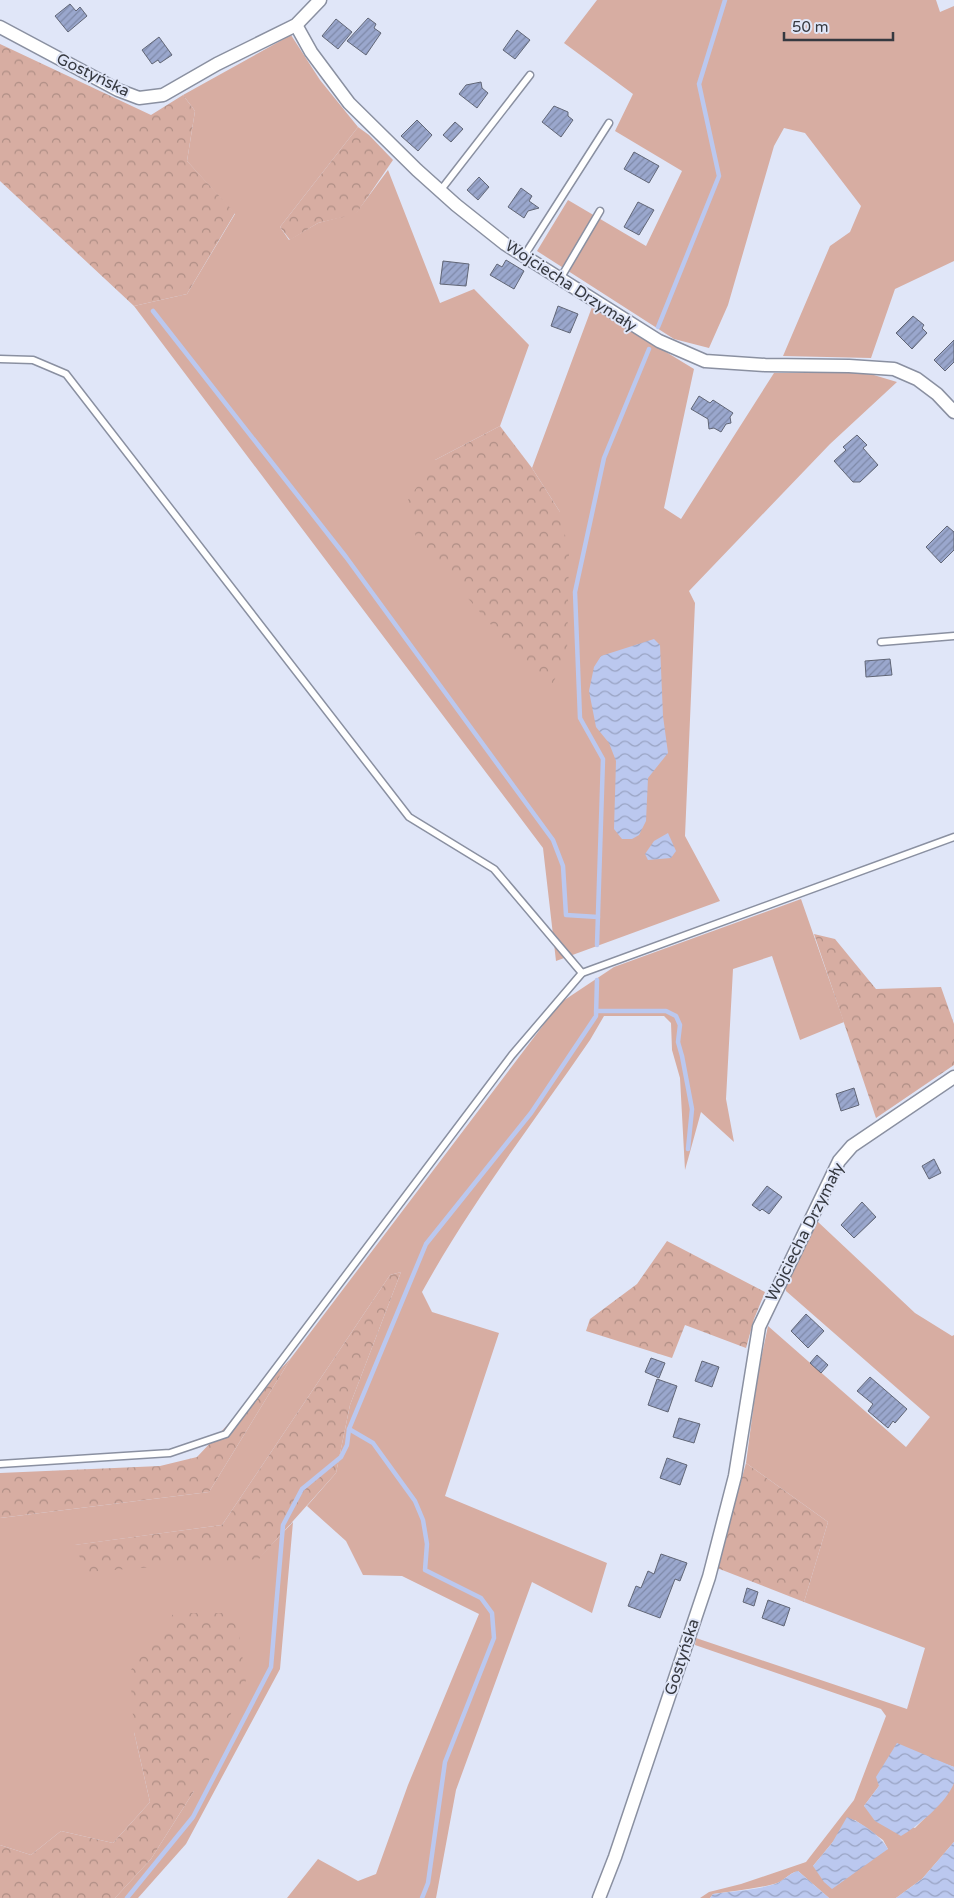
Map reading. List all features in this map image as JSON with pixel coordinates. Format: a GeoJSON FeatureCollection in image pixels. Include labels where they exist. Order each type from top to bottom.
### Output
{"type":"FeatureCollection","features":[{"type":"Feature","properties":{"kind":"street"},"geometry":{"type":"LineString","coordinates":[[296,25],[320,0]]}},
{"type":"Feature","properties":{"kind":"street","name":"Gostyńska"},"geometry":{"type":"LineString","coordinates":[[0,27],[118,90],[139,98],[163,95],[217,64],[296,25]]}},
{"type":"Feature","properties":{"kind":"street","name":"Wojciecha Drzymały"},"geometry":{"type":"LineString","coordinates":[[296,25],[311,52],[349,103],[386,141],[440,191],[505,244],[659,341],[705,361],[765,365],[849,366],[894,370],[917,379],[952,406]]}},
{"type":"Feature","properties":{"kind":"street","name":"Wojciecha Drzymały"},"geometry":{"type":"LineString","coordinates":[[746,1411],[759,1327],[840,1160],[852,1146],[954,1077]]}},
{"type":"Feature","properties":{"kind":"street","name":"Gostyńska"},"geometry":{"type":"LineString","coordinates":[[600,1898],[709,1577],[735,1476],[746,1411]]}},
{"type":"Feature","properties":{"kind":"lane"},"geometry":{"type":"LineString","coordinates":[[440,191],[530,75]]}},
{"type":"Feature","properties":{"kind":"lane"},"geometry":{"type":"LineString","coordinates":[[524,256],[609,124]]}},
{"type":"Feature","properties":{"kind":"lane"},"geometry":{"type":"LineString","coordinates":[[560,279],[600,211]]}},
{"type":"Feature","properties":{"kind":"lane"},"geometry":{"type":"LineString","coordinates":[[0,360],[33,360],[66,374],[409,817],[494,869],[582,973]]}},
{"type":"Feature","properties":{"kind":"lane"},"geometry":{"type":"LineString","coordinates":[[881,642],[954,636]]}},
{"type":"Feature","properties":{"kind":"lane"},"geometry":{"type":"LineString","coordinates":[[0,1464],[170,1452],[226,1434],[512,1056],[582,973],[954,837]]}},
{"type":"Feature","properties":{"kind":"green space"},"geometry":{"type":"Polygon","coordinates":[[[597,0],[936,0],[940,12],[954,6],[954,261],[895,289],[871,358],[783,356],[830,246],[850,232],[861,206],[805,133],[784,128],[774,146],[728,305],[709,348],[674,339],[537,251],[568,200],[646,246],[682,171],[615,131],[633,94],[564,43],[597,0]]]}},
{"type":"Feature","properties":{"kind":"green space"},"geometry":{"type":"Polygon","coordinates":[[[291,35],[320,80],[358,127],[280,227],[289,240],[318,223],[356,213],[388,170],[440,303],[474,289],[529,345],[500,426],[435,460],[560,512],[532,468],[592,307],[694,369],[664,508],[681,519],[774,373],[867,373],[897,382],[830,444],[689,591],[695,603],[685,836],[720,901],[556,961],[543,848],[134,306],[187,294],[235,214],[187,161],[195,111],[183,95],[291,35]]]}},
{"type":"Feature","properties":{"kind":"green space"},"geometry":{"type":"Polygon","coordinates":[[[0,44],[151,115],[183,95],[195,111],[187,161],[235,213],[187,294],[134,306],[0,181],[0,44]]]}},
{"type":"Feature","properties":{"kind":"green space"},"geometry":{"type":"Polygon","coordinates":[[[358,127],[369,135],[393,160],[356,214],[318,223],[290,240],[280,227],[358,127]]]}},
{"type":"Feature","properties":{"kind":"green space"},"geometry":{"type":"Polygon","coordinates":[[[500,426],[532,468],[560,512],[569,553],[567,654],[549,691],[417,540],[406,503],[435,460],[500,426]]]}},
{"type":"Feature","properties":{"kind":"green space"},"geometry":{"type":"Polygon","coordinates":[[[801,899],[844,1022],[800,1040],[772,956],[733,969],[726,1099],[734,1142],[701,1112],[685,1170],[680,1078],[672,1050],[671,1023],[664,1016],[604,1016],[590,1040],[482,1195],[422,1292],[432,1312],[499,1333],[445,1496],[607,1563],[592,1613],[532,1582],[456,1790],[436,1898],[287,1898],[318,1859],[358,1881],[376,1874],[408,1785],[479,1614],[402,1576],[363,1575],[346,1541],[307,1506],[336,1473],[350,1405],[401,1272],[390,1275],[222,1525],[75,1545],[258,1559],[293,1522],[280,1669],[186,1844],[138,1898],[115,1898],[151,1859],[194,1791],[134,1732],[150,1802],[113,1843],[61,1831],[31,1855],[0,1845],[0,1518],[209,1492],[291,1358],[560,1003],[614,967],[801,899]]]}},
{"type":"Feature","properties":{"kind":"green space"},"geometry":{"type":"Polygon","coordinates":[[[814,934],[835,939],[876,989],[941,987],[954,1024],[954,1065],[876,1118],[814,934]]]}},
{"type":"Feature","properties":{"kind":"green space"},"geometry":{"type":"Polygon","coordinates":[[[817,1221],[915,1313],[952,1336],[954,1335],[954,1767],[934,1760],[879,1786],[864,1806],[915,1828],[938,1805],[954,1782],[954,1842],[922,1879],[896,1898],[829,1898],[798,1871],[774,1884],[713,1894],[710,1898],[700,1898],[709,1892],[741,1884],[806,1862],[854,1800],[886,1716],[881,1709],[695,1645],[696,1638],[907,1709],[925,1648],[804,1602],[828,1522],[746,1463],[758,1373],[768,1326],[906,1447],[930,1417],[786,1291],[785,1283],[817,1221]],[[855,1820],[813,1866],[888,1849],[883,1840],[855,1820]]]}},
{"type":"Feature","properties":{"kind":"green space"},"geometry":{"type":"Polygon","coordinates":[[[667,1241],[765,1292],[754,1319],[746,1348],[685,1325],[672,1358],[586,1331],[590,1319],[637,1284],[667,1241]]]}},
{"type":"Feature","properties":{"kind":"green space"},"geometry":{"type":"Polygon","coordinates":[[[401,1272],[350,1405],[336,1473],[259,1559],[87,1572],[74,1545],[222,1525],[390,1275],[401,1272]]]}},
{"type":"Feature","properties":{"kind":"green space"},"geometry":{"type":"Polygon","coordinates":[[[291,1358],[209,1492],[0,1518],[0,1473],[160,1466],[197,1457],[291,1358]]]}},
{"type":"Feature","properties":{"kind":"green space"},"geometry":{"type":"Polygon","coordinates":[[[746,1463],[828,1522],[804,1602],[717,1568],[746,1463]]]}},
{"type":"Feature","properties":{"kind":"green space"},"geometry":{"type":"Polygon","coordinates":[[[174,1613],[236,1613],[246,1682],[194,1791],[151,1859],[115,1898],[0,1898],[0,1845],[31,1855],[61,1831],[113,1843],[150,1802],[134,1732],[130,1671],[174,1613]]]}},
{"type":"Feature","properties":{"kind":"water"},"geometry":{"type":"Polygon","coordinates":[[[654,639],[660,645],[663,716],[668,753],[648,778],[646,821],[639,835],[632,839],[622,839],[614,829],[616,761],[609,743],[596,727],[589,691],[594,667],[601,656],[654,639]]]}},
{"type":"Feature","properties":{"kind":"water"},"geometry":{"type":"Polygon","coordinates":[[[668,833],[676,851],[671,858],[648,860],[645,854],[654,841],[668,833]]]}},
{"type":"Feature","properties":{"kind":"water"},"geometry":{"type":"Polygon","coordinates":[[[897,1743],[954,1767],[954,1783],[945,1798],[923,1820],[901,1836],[875,1821],[864,1806],[879,1786],[876,1777],[897,1743]]]}},
{"type":"Feature","properties":{"kind":"water"},"geometry":{"type":"Polygon","coordinates":[[[847,1817],[870,1830],[888,1849],[832,1889],[824,1882],[813,1866],[832,1843],[847,1817]]]}},
{"type":"Feature","properties":{"kind":"water"},"geometry":{"type":"Polygon","coordinates":[[[954,1842],[954,1898],[896,1898],[922,1879],[954,1842]]]}},
{"type":"Feature","properties":{"kind":"water"},"geometry":{"type":"Polygon","coordinates":[[[798,1871],[829,1898],[710,1898],[713,1894],[775,1884],[798,1871]]]}},
{"type":"Feature","properties":{"kind":"building"},"geometry":{"type":"Polygon","coordinates":[[[70,4],[76,11],[80,7],[87,16],[68,32],[55,16],[70,4]]]}},
{"type":"Feature","properties":{"kind":"building"},"geometry":{"type":"Polygon","coordinates":[[[368,18],[376,24],[374,28],[381,33],[366,55],[347,41],[368,18]]]}},
{"type":"Feature","properties":{"kind":"building"},"geometry":{"type":"Polygon","coordinates":[[[336,19],[352,32],[338,49],[322,36],[336,19]]]}},
{"type":"Feature","properties":{"kind":"building"},"geometry":{"type":"Polygon","coordinates":[[[517,30],[530,40],[515,59],[503,50],[517,30]]]}},
{"type":"Feature","properties":{"kind":"building"},"geometry":{"type":"Polygon","coordinates":[[[159,37],[172,55],[160,63],[158,60],[152,64],[142,50],[159,37]]]}},
{"type":"Feature","properties":{"kind":"building"},"geometry":{"type":"Polygon","coordinates":[[[481,82],[482,88],[488,93],[477,108],[459,94],[466,85],[481,82]]]}},
{"type":"Feature","properties":{"kind":"building"},"geometry":{"type":"Polygon","coordinates":[[[554,106],[568,112],[568,116],[573,120],[561,137],[542,122],[554,106]]]}},
{"type":"Feature","properties":{"kind":"building"},"geometry":{"type":"Polygon","coordinates":[[[417,120],[432,135],[418,151],[401,136],[417,120]]]}},
{"type":"Feature","properties":{"kind":"building"},"geometry":{"type":"Polygon","coordinates":[[[455,122],[463,129],[451,142],[443,135],[455,122]]]}},
{"type":"Feature","properties":{"kind":"building"},"geometry":{"type":"Polygon","coordinates":[[[634,152],[659,166],[649,183],[624,169],[634,152]]]}},
{"type":"Feature","properties":{"kind":"building"},"geometry":{"type":"Polygon","coordinates":[[[479,177],[489,187],[478,200],[467,190],[479,177]]]}},
{"type":"Feature","properties":{"kind":"building"},"geometry":{"type":"Polygon","coordinates":[[[521,188],[532,196],[529,201],[539,208],[528,211],[524,218],[508,207],[521,188]]]}},
{"type":"Feature","properties":{"kind":"building"},"geometry":{"type":"Polygon","coordinates":[[[638,202],[654,210],[639,235],[624,227],[638,202]]]}},
{"type":"Feature","properties":{"kind":"building"},"geometry":{"type":"Polygon","coordinates":[[[506,260],[524,271],[514,289],[490,275],[497,264],[502,267],[506,260]]]}},
{"type":"Feature","properties":{"kind":"building"},"geometry":{"type":"Polygon","coordinates":[[[443,261],[469,264],[466,286],[440,284],[443,261]]]}},
{"type":"Feature","properties":{"kind":"building"},"geometry":{"type":"Polygon","coordinates":[[[558,306],[578,314],[570,333],[551,326],[558,306]]]}},
{"type":"Feature","properties":{"kind":"building"},"geometry":{"type":"Polygon","coordinates":[[[913,316],[924,325],[922,328],[927,333],[912,349],[896,333],[913,316]]]}},
{"type":"Feature","properties":{"kind":"building"},"geometry":{"type":"Polygon","coordinates":[[[954,340],[954,362],[945,371],[934,360],[954,340]]]}},
{"type":"Feature","properties":{"kind":"building"},"geometry":{"type":"Polygon","coordinates":[[[699,396],[710,403],[713,400],[733,413],[730,417],[731,423],[726,424],[721,432],[714,428],[709,429],[708,419],[691,409],[699,396]]]}},
{"type":"Feature","properties":{"kind":"building"},"geometry":{"type":"Polygon","coordinates":[[[857,435],[867,445],[863,448],[878,465],[860,482],[853,482],[834,461],[846,450],[843,447],[857,435]]]}},
{"type":"Feature","properties":{"kind":"building"},"geometry":{"type":"Polygon","coordinates":[[[947,526],[954,532],[954,550],[941,563],[926,547],[947,526]]]}},
{"type":"Feature","properties":{"kind":"building"},"geometry":{"type":"Polygon","coordinates":[[[890,659],[892,675],[866,677],[865,661],[890,659]]]}},
{"type":"Feature","properties":{"kind":"building"},"geometry":{"type":"Polygon","coordinates":[[[854,1088],[859,1105],[841,1111],[836,1094],[854,1088]]]}},
{"type":"Feature","properties":{"kind":"building"},"geometry":{"type":"Polygon","coordinates":[[[934,1159],[941,1173],[929,1179],[922,1166],[934,1159]]]}},
{"type":"Feature","properties":{"kind":"building"},"geometry":{"type":"Polygon","coordinates":[[[767,1186],[782,1197],[769,1214],[762,1209],[760,1211],[752,1205],[767,1186]]]}},
{"type":"Feature","properties":{"kind":"building"},"geometry":{"type":"Polygon","coordinates":[[[862,1202],[876,1217],[854,1238],[841,1225],[862,1202]]]}},
{"type":"Feature","properties":{"kind":"building"},"geometry":{"type":"Polygon","coordinates":[[[806,1314],[824,1331],[808,1348],[791,1331],[806,1314]]]}},
{"type":"Feature","properties":{"kind":"building"},"geometry":{"type":"Polygon","coordinates":[[[817,1355],[828,1365],[821,1373],[810,1363],[817,1355]]]}},
{"type":"Feature","properties":{"kind":"building"},"geometry":{"type":"Polygon","coordinates":[[[651,1358],[665,1363],[659,1378],[645,1372],[651,1358]]]}},
{"type":"Feature","properties":{"kind":"building"},"geometry":{"type":"Polygon","coordinates":[[[702,1361],[719,1367],[712,1387],[695,1381],[702,1361]]]}},
{"type":"Feature","properties":{"kind":"building"},"geometry":{"type":"Polygon","coordinates":[[[870,1377],[907,1409],[888,1428],[868,1411],[873,1404],[857,1391],[870,1377]]]}},
{"type":"Feature","properties":{"kind":"building"},"geometry":{"type":"Polygon","coordinates":[[[657,1379],[677,1386],[668,1412],[648,1405],[657,1379]]]}},
{"type":"Feature","properties":{"kind":"building"},"geometry":{"type":"Polygon","coordinates":[[[679,1418],[700,1424],[694,1443],[673,1437],[679,1418]]]}},
{"type":"Feature","properties":{"kind":"building"},"geometry":{"type":"Polygon","coordinates":[[[667,1458],[687,1465],[680,1485],[660,1478],[667,1458]]]}},
{"type":"Feature","properties":{"kind":"building"},"geometry":{"type":"Polygon","coordinates":[[[661,1554],[687,1563],[680,1581],[675,1579],[660,1618],[628,1606],[636,1586],[641,1588],[648,1571],[654,1574],[661,1554]]]}},
{"type":"Feature","properties":{"kind":"building"},"geometry":{"type":"Polygon","coordinates":[[[747,1588],[758,1592],[754,1606],[743,1602],[747,1588]]]}},
{"type":"Feature","properties":{"kind":"building"},"geometry":{"type":"Polygon","coordinates":[[[768,1600],[790,1608],[784,1626],[762,1618],[768,1600]]]}},
{"type":"Feature","properties":{"kind":"waterway"},"geometry":{"type":"LineString","coordinates":[[658,327],[719,176],[699,84],[725,0]]}},
{"type":"Feature","properties":{"kind":"waterway"},"geometry":{"type":"LineString","coordinates":[[153,311],[346,557],[553,840],[563,866],[566,915],[598,917]]}},
{"type":"Feature","properties":{"kind":"waterway"},"geometry":{"type":"LineString","coordinates":[[597,945],[603,759],[580,718],[575,592],[604,458],[649,349]]}},
{"type":"Feature","properties":{"kind":"waterway"},"geometry":{"type":"LineString","coordinates":[[422,1898],[428,1883],[445,1762],[494,1638],[492,1613],[481,1598],[425,1570],[427,1544],[423,1520],[415,1501],[373,1443],[349,1429],[426,1244],[531,1113],[596,1016],[597,980]]}},
{"type":"Feature","properties":{"kind":"waterway"},"geometry":{"type":"LineString","coordinates":[[596,1011],[666,1011],[676,1016],[680,1025],[678,1042],[692,1109],[688,1149]]}},
{"type":"Feature","properties":{"kind":"waterway"},"geometry":{"type":"LineString","coordinates":[[127,1898],[193,1817],[271,1667],[283,1525],[302,1489],[341,1457],[347,1445],[349,1429]]}}]}
